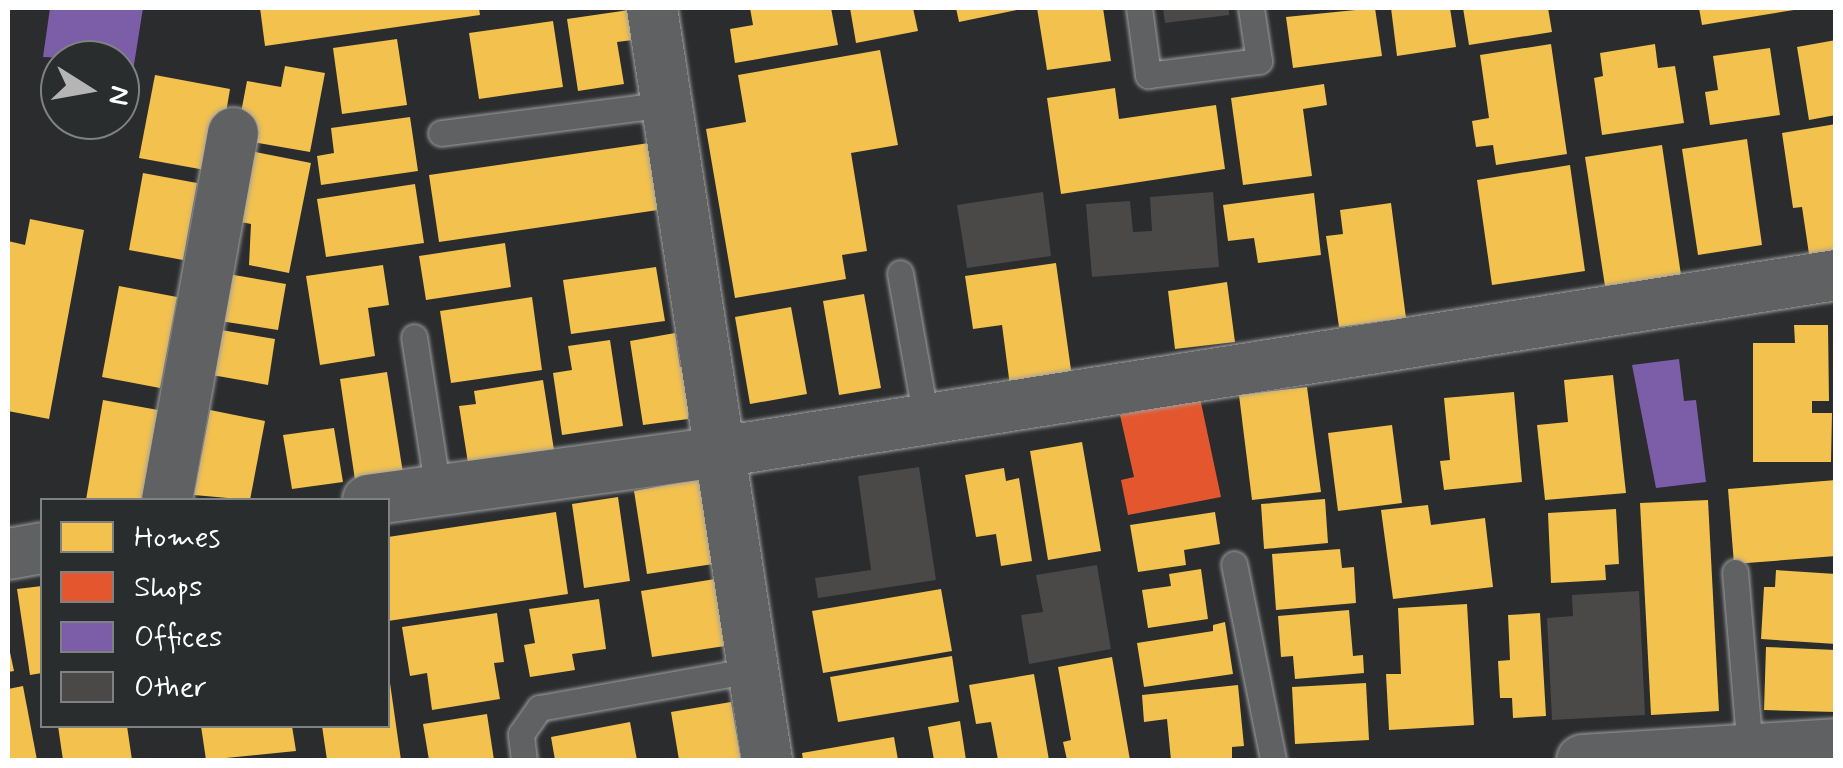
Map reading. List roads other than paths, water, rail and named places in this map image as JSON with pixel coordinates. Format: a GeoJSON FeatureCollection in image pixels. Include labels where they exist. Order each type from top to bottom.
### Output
{"type":"FeatureCollection","features":[{"type":"Feature","properties":{"kind":"street"},"geometry":{"type":"LineString","coordinates":[[652,8],[767,760]]}},
{"type":"Feature","properties":{"kind":"street"},"geometry":{"type":"LineString","coordinates":[[168,498],[233,133]]}},
{"type":"Feature","properties":{"kind":"street"},"geometry":{"type":"LineString","coordinates":[[384,498],[720,452],[1836,275]]}},
{"type":"Feature","properties":{"kind":"street"},"geometry":{"type":"LineString","coordinates":[[8,554],[40,548]]}},
{"type":"Feature","properties":{"kind":"street"},"geometry":{"type":"LineString","coordinates":[[1582,760],[1836,744]]}},
{"type":"Feature","properties":{"kind":"lane"},"geometry":{"type":"LineString","coordinates":[[1139,8],[1148,75],[1259,62],[1251,8]]}},
{"type":"Feature","properties":{"kind":"lane"},"geometry":{"type":"LineString","coordinates":[[441,132],[666,104]]}},
{"type":"Feature","properties":{"kind":"lane"},"geometry":{"type":"LineString","coordinates":[[900,272],[926,419]]}},
{"type":"Feature","properties":{"kind":"lane"},"geometry":{"type":"LineString","coordinates":[[414,337],[438,491]]}},
{"type":"Feature","properties":{"kind":"lane"},"geometry":{"type":"LineString","coordinates":[[1234,564],[1274,760]]}},
{"type":"Feature","properties":{"kind":"lane"},"geometry":{"type":"LineString","coordinates":[[1735,572],[1750,749]]}},
{"type":"Feature","properties":{"kind":"lane"},"geometry":{"type":"LineString","coordinates":[[524,760],[521,734],[539,708],[753,670]]}}]}
